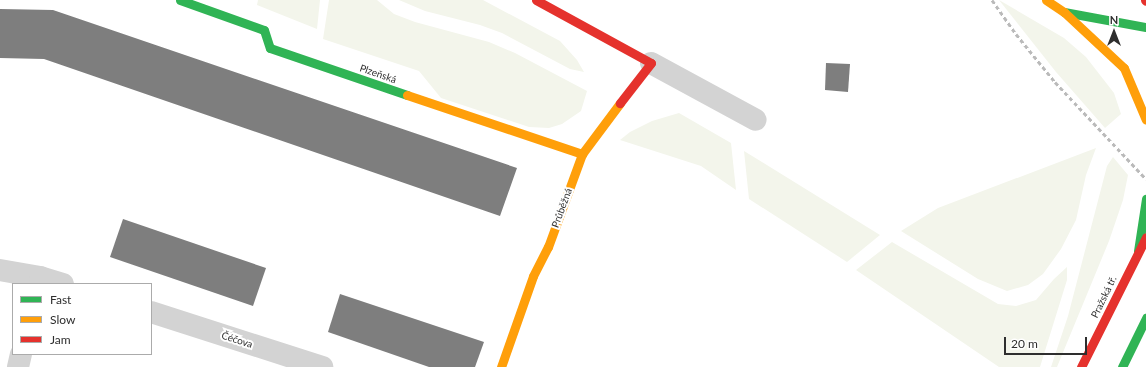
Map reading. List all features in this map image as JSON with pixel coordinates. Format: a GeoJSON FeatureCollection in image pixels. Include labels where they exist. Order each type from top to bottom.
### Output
{"type":"FeatureCollection","features":[{"type":"Feature","properties":{"kind":"street","name":"Plzeňská"},"geometry":{"type":"LineString","coordinates":[[180,0],[264,30],[270,48],[582,154]]}},
{"type":"Feature","properties":{"kind":"street"},"geometry":{"type":"LineString","coordinates":[[536,0],[650,64],[756,120]]}},
{"type":"Feature","properties":{"kind":"street"},"geometry":{"type":"LineString","coordinates":[[1046,0],[1064,12],[1124,68],[1146,120]]}},
{"type":"Feature","properties":{"kind":"street"},"geometry":{"type":"LineString","coordinates":[[1064,12],[1146,27]]}},
{"type":"Feature","properties":{"kind":"street","name":"Průběžná"},"geometry":{"type":"LineString","coordinates":[[501,367],[533,276],[548,248],[582,154],[650,64]]}},
{"type":"Feature","properties":{"kind":"street"},"geometry":{"type":"LineString","coordinates":[[1138,251],[1146,199]]}},
{"type":"Feature","properties":{"kind":"street","name":"Pražská tř."},"geometry":{"type":"LineString","coordinates":[[1081,367],[1146,236]]}},
{"type":"Feature","properties":{"kind":"street"},"geometry":{"type":"LineString","coordinates":[[0,270],[57,283]]}},
{"type":"Feature","properties":{"kind":"street","name":"Čéčova"},"geometry":{"type":"LineString","coordinates":[[152,312],[322,367]]}},
{"type":"Feature","properties":{"kind":"street"},"geometry":{"type":"LineString","coordinates":[[1122,367],[1146,318]]}},
{"type":"Feature","properties":{"kind":"street"},"geometry":{"type":"LineString","coordinates":[[18,367],[22,355]]}},
{"type":"Feature","properties":{"kind":"shaded area"},"geometry":{"type":"Polygon","coordinates":[[[258,0],[320,0],[317,29],[257,5],[258,0]]]}},
{"type":"Feature","properties":{"kind":"shaded area"},"geometry":{"type":"Polygon","coordinates":[[[329,0],[377,0],[394,14],[415,22],[489,42],[515,53],[587,91],[581,111],[562,124],[549,128],[529,127],[441,98],[419,71],[323,39],[329,0]]]}},
{"type":"Feature","properties":{"kind":"shaded area"},"geometry":{"type":"Polygon","coordinates":[[[399,0],[483,0],[560,41],[577,60],[584,72],[570,69],[502,33],[480,25],[425,11],[399,0]]]}},
{"type":"Feature","properties":{"kind":"shaded area"},"geometry":{"type":"Polygon","coordinates":[[[999,0],[1064,38],[1086,57],[1114,93],[1121,114],[1105,128],[1056,72],[999,0]]]}},
{"type":"Feature","properties":{"kind":"shaded area"},"geometry":{"type":"Polygon","coordinates":[[[679,113],[731,143],[736,190],[701,166],[620,140],[630,132],[652,121],[679,113]]]}},
{"type":"Feature","properties":{"kind":"shaded area"},"geometry":{"type":"Polygon","coordinates":[[[1096,148],[1086,175],[1076,220],[1061,249],[1043,274],[1028,285],[1007,291],[978,279],[901,231],[938,208],[1096,148]]]}},
{"type":"Feature","properties":{"kind":"shaded area"},"geometry":{"type":"Polygon","coordinates":[[[744,151],[880,235],[847,262],[749,199],[744,151]]]}},
{"type":"Feature","properties":{"kind":"shaded area"},"geometry":{"type":"Polygon","coordinates":[[[1113,157],[1128,175],[1123,200],[1109,241],[1057,367],[1051,367],[1068,316],[1107,166],[1113,157]]]}},
{"type":"Feature","properties":{"kind":"shaded area"},"geometry":{"type":"Polygon","coordinates":[[[892,242],[998,304],[1016,306],[1036,300],[1054,279],[1067,267],[1067,280],[1040,367],[999,367],[856,270],[892,242]]]}},
{"type":"Feature","properties":{"kind":"building"},"geometry":{"type":"Polygon","coordinates":[[[0,9],[53,10],[517,168],[500,216],[44,59],[0,58],[0,9]]]}},
{"type":"Feature","properties":{"kind":"building"},"geometry":{"type":"Polygon","coordinates":[[[826,63],[850,64],[848,92],[825,90],[826,63]]]}},
{"type":"Feature","properties":{"kind":"building"},"geometry":{"type":"Polygon","coordinates":[[[123,219],[266,268],[253,306],[110,257],[123,219]]]}},
{"type":"Feature","properties":{"kind":"building"},"geometry":{"type":"Polygon","coordinates":[[[340,294],[484,342],[475,367],[429,367],[328,332],[340,294]]]}},
{"type":"Feature","properties":{"kind":"railway"},"geometry":{"type":"LineString","coordinates":[[992,0],[1016,34],[1055,82],[1146,179]]}},
{"type":"Feature","properties":{"kind":"traffic: fast"},"geometry":{"type":"LineString","coordinates":[[180,0],[264,30],[270,48],[407,95]]}},
{"type":"Feature","properties":{"kind":"traffic: fast"},"geometry":{"type":"LineString","coordinates":[[1064,12],[1146,27]]}},
{"type":"Feature","properties":{"kind":"traffic: fast"},"geometry":{"type":"LineString","coordinates":[[1138,251],[1146,199]]}},
{"type":"Feature","properties":{"kind":"traffic: fast"},"geometry":{"type":"LineString","coordinates":[[1122,367],[1146,318]]}},
{"type":"Feature","properties":{"kind":"traffic: slow"},"geometry":{"type":"LineString","coordinates":[[1046,0],[1064,12],[1124,68],[1146,120]]}},
{"type":"Feature","properties":{"kind":"traffic: slow"},"geometry":{"type":"LineString","coordinates":[[407,95],[582,154]]}},
{"type":"Feature","properties":{"kind":"traffic: slow"},"geometry":{"type":"LineString","coordinates":[[501,367],[533,276],[548,247],[582,154],[620,103]]}},
{"type":"Feature","properties":{"kind":"traffic: jam"},"geometry":{"type":"LineString","coordinates":[[536,0],[651,63],[620,103]]}},
{"type":"Feature","properties":{"kind":"traffic: jam"},"geometry":{"type":"LineString","coordinates":[[1081,367],[1146,237]]}}]}
